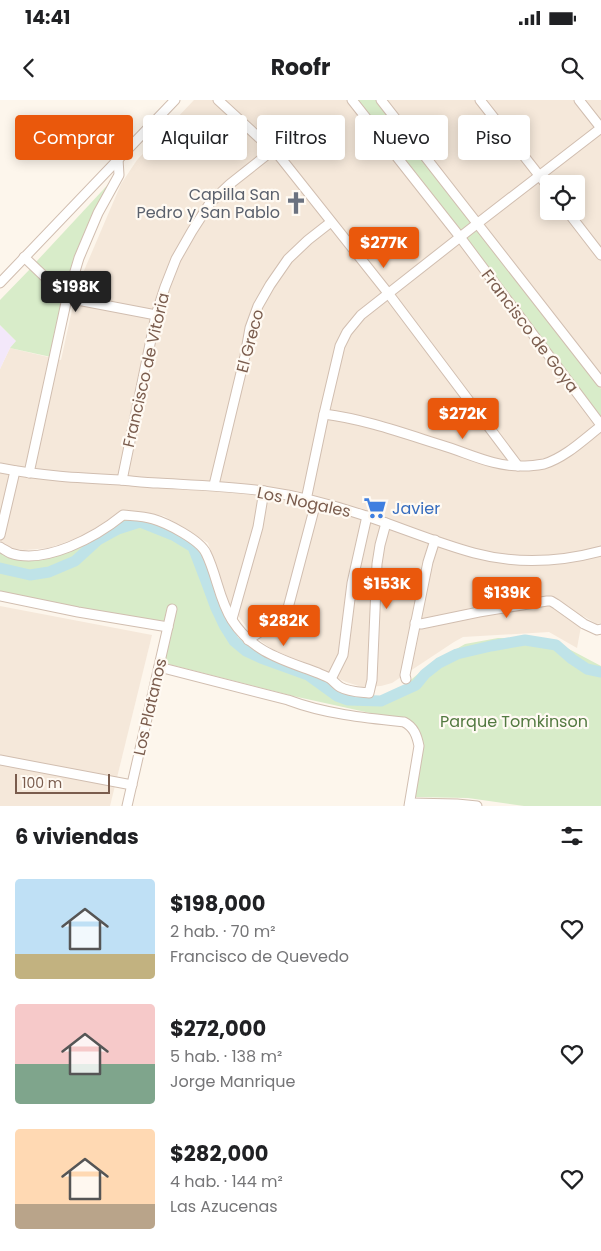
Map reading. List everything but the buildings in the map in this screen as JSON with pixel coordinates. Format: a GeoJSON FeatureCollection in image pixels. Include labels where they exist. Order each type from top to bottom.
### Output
{"type":"FeatureCollection","features":[{"type":"Feature","properties":{"kind":"street"},"geometry":{"type":"LineString","coordinates":[[133,143],[175,100]]}},
{"type":"Feature","properties":{"kind":"street"},"geometry":{"type":"LineString","coordinates":[[218,100],[257,136]]}},
{"type":"Feature","properties":{"kind":"street","name":"Francisco de Goya"},"geometry":{"type":"LineString","coordinates":[[352,100],[460,237],[601,425]]}},
{"type":"Feature","properties":{"kind":"street","name":"Francisco de Goya"},"geometry":{"type":"LineString","coordinates":[[381,100],[601,382]]}},
{"type":"Feature","properties":{"kind":"street"},"geometry":{"type":"LineString","coordinates":[[480,100],[539,175]]}},
{"type":"Feature","properties":{"kind":"street"},"geometry":{"type":"LineString","coordinates":[[306,500],[340,346],[347,332],[361,315],[388,293],[601,128],[580,100]]}},
{"type":"Feature","properties":{"kind":"street"},"geometry":{"type":"LineString","coordinates":[[0,283],[117,160]]}},
{"type":"Feature","properties":{"kind":"street"},"geometry":{"type":"LineString","coordinates":[[29,473],[67,298],[79,258],[98,213],[119,175],[118,160]]}},
{"type":"Feature","properties":{"kind":"street","name":"Francisco de Vitoria"},"geometry":{"type":"LineString","coordinates":[[122,480],[156,315],[176,259],[210,204],[230,184],[260,160]]}},
{"type":"Feature","properties":{"kind":"street"},"geometry":{"type":"LineString","coordinates":[[283,160],[388,293],[518,466]]}},
{"type":"Feature","properties":{"kind":"street"},"geometry":{"type":"LineString","coordinates":[[574,220],[601,255]]}},
{"type":"Feature","properties":{"kind":"street","name":"El Greco"},"geometry":{"type":"LineString","coordinates":[[214,485],[250,328],[258,306],[270,284],[288,259],[331,222]]}},
{"type":"Feature","properties":{"kind":"street"},"geometry":{"type":"LineString","coordinates":[[24,257],[67,298],[156,315]]}},
{"type":"Feature","properties":{"kind":"street"},"geometry":{"type":"LineString","coordinates":[[324,414],[342,416],[383,427],[499,465],[518,466],[543,464],[554,459],[601,425]]}},
{"type":"Feature","properties":{"kind":"street","name":"Los Nogales"},"geometry":{"type":"LineString","coordinates":[[0,468],[97,480],[214,485],[264,491],[316,502],[367,516],[474,553],[504,558],[543,560],[571,558],[601,551]]}},
{"type":"Feature","properties":{"kind":"street"},"geometry":{"type":"LineString","coordinates":[[0,535],[15,471]]}},
{"type":"Feature","properties":{"kind":"street"},"geometry":{"type":"LineString","coordinates":[[232,619],[258,528],[264,491]]}},
{"type":"Feature","properties":{"kind":"street"},"geometry":{"type":"LineString","coordinates":[[248,640],[282,617],[288,608],[316,502]]}},
{"type":"Feature","properties":{"kind":"street"},"geometry":{"type":"LineString","coordinates":[[0,547],[18,555],[44,554],[86,540],[123,515],[154,519],[167,524],[199,543],[206,552],[226,610],[248,640],[263,651],[331,679],[338,686],[353,691],[369,693],[372,680],[377,564],[386,523]]}},
{"type":"Feature","properties":{"kind":"street"},"geometry":{"type":"LineString","coordinates":[[331,679],[344,654],[352,583],[367,516]]}},
{"type":"Feature","properties":{"kind":"street"},"geometry":{"type":"LineString","coordinates":[[406,679],[405,674],[428,562],[436,540]]}},
{"type":"Feature","properties":{"kind":"street"},"geometry":{"type":"LineString","coordinates":[[0,596],[78,612],[168,627]]}},
{"type":"Feature","properties":{"kind":"street"},"geometry":{"type":"LineString","coordinates":[[415,623],[421,624],[501,608],[552,601],[584,624],[597,630],[601,629]]}},
{"type":"Feature","properties":{"kind":"street","name":"Los Platanos"},"geometry":{"type":"LineString","coordinates":[[127,806],[172,609]]}},
{"type":"Feature","properties":{"kind":"street"},"geometry":{"type":"LineString","coordinates":[[159,667],[288,700],[306,707],[409,724],[418,737],[409,804],[477,806]]}},
{"type":"Feature","properties":{"kind":"street"},"geometry":{"type":"LineString","coordinates":[[0,760],[132,785]]}},
{"type":"Feature","properties":{"kind":"shaded area"},"geometry":{"type":"Polygon","coordinates":[[[194,100],[601,100],[601,623],[597,624],[583,616],[577,648],[549,632],[463,637],[392,683],[381,686],[362,687],[346,682],[272,649],[262,642],[248,629],[229,603],[208,543],[164,516],[142,512],[120,512],[83,536],[49,548],[25,550],[10,548],[0,541],[0,369],[10,348],[61,360],[77,287],[121,184],[143,154],[143,160],[247,160],[247,115],[180,115],[194,100]]]}},
{"type":"Feature","properties":{"kind":"shaded area"},"geometry":{"type":"Polygon","coordinates":[[[0,325],[16,341],[10,348],[0,369],[0,325]]]}},
{"type":"Feature","properties":{"kind":"shaded area"},"geometry":{"type":"Polygon","coordinates":[[[0,606],[152,635],[110,806],[0,806],[0,606]]]}},
{"type":"Feature","properties":{"kind":"green space"},"geometry":{"type":"Polygon","coordinates":[[[354,100],[377,100],[389,115],[366,115],[354,100]]]}},
{"type":"Feature","properties":{"kind":"green space"},"geometry":{"type":"Polygon","coordinates":[[[401,160],[424,160],[470,220],[470,224],[459,233],[401,160]]]}},
{"type":"Feature","properties":{"kind":"green space"},"geometry":{"type":"Polygon","coordinates":[[[115,177],[67,287],[63,288],[36,262],[115,177]]]}},
{"type":"Feature","properties":{"kind":"green space"},"geometry":{"type":"Polygon","coordinates":[[[477,230],[601,389],[601,418],[464,242],[464,239],[477,230]]]}},
{"type":"Feature","properties":{"kind":"green space"},"geometry":{"type":"Polygon","coordinates":[[[32,267],[63,296],[51,357],[10,348],[16,341],[0,325],[0,300],[32,267]]]}},
{"type":"Feature","properties":{"kind":"green space","name":"Parque Tomkinson"},"geometry":{"type":"Polygon","coordinates":[[[128,518],[155,522],[198,546],[210,574],[220,607],[238,640],[250,650],[318,676],[344,694],[374,698],[396,692],[429,665],[465,644],[498,638],[550,639],[601,666],[601,806],[524,806],[468,798],[416,797],[413,794],[421,760],[422,746],[402,720],[293,696],[164,663],[171,622],[67,608],[0,595],[0,552],[43,557],[128,518]]]}},
{"type":"Feature","properties":{"kind":"waterway"},"geometry":{"type":"LineString","coordinates":[[0,568],[30,575],[49,572],[75,561],[98,540],[118,529],[140,522],[175,536],[193,547],[216,608],[234,641],[246,651],[261,658],[308,675],[337,696],[348,700],[381,701],[416,685],[425,674],[439,663],[457,654],[525,640],[556,645],[587,669],[601,672]]}},
{"type":"Feature","properties":{"kind":"place","name":"Capilla San Pedro y San Pablo"},"geometry":{"type":"Point","coordinates":[296,203]}},
{"type":"Feature","properties":{"kind":"place","name":"Javier"},"geometry":{"type":"Point","coordinates":[375,508]}}]}
